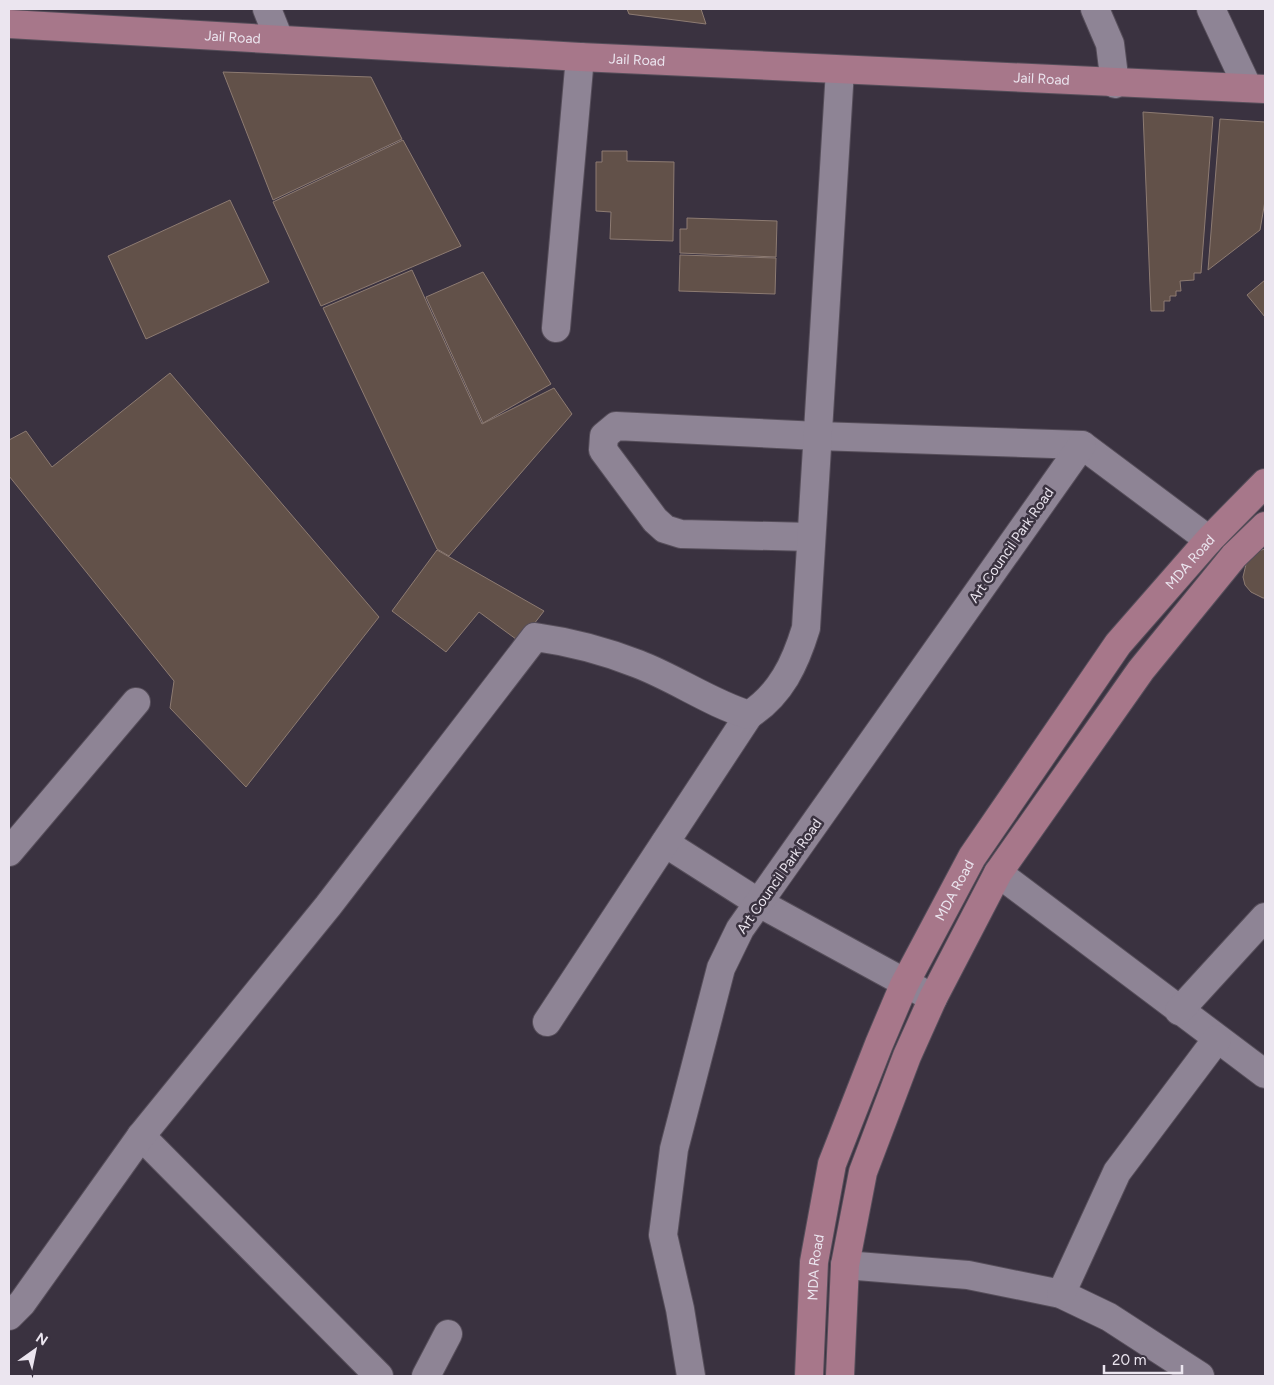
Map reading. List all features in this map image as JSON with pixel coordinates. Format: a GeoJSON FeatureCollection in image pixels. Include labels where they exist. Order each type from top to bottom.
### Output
{"type":"FeatureCollection","features":[{"type":"Feature","properties":{"kind":"main road","name":"Jail Road"},"geometry":{"type":"LineString","coordinates":[[9,24],[580,57],[1115,84],[1256,89]]}},
{"type":"Feature","properties":{"kind":"main road","name":"MDA Road"},"geometry":{"type":"LineString","coordinates":[[809,1376],[814,1262],[832,1164],[878,1044],[904,985],[972,857],[1118,644],[1209,540],[1265,483]]}},
{"type":"Feature","properties":{"kind":"main road","name":"MDA Road"},"geometry":{"type":"LineString","coordinates":[[840,1376],[845,1265],[862,1172],[907,1056],[933,998],[998,873],[1141,670],[1234,556],[1265,526]]}},
{"type":"Feature","properties":{"kind":"street"},"geometry":{"type":"LineString","coordinates":[[267,9],[279,39]]}},
{"type":"Feature","properties":{"kind":"street"},"geometry":{"type":"LineString","coordinates":[[1095,9],[1110,44],[1115,84]]}},
{"type":"Feature","properties":{"kind":"street"},"geometry":{"type":"LineString","coordinates":[[1211,9],[1256,89]]}},
{"type":"Feature","properties":{"kind":"street"},"geometry":{"type":"LineString","coordinates":[[556,328],[580,57]]}},
{"type":"Feature","properties":{"kind":"street"},"geometry":{"type":"LineString","coordinates":[[547,1022],[749,715],[768,703],[797,658],[806,628],[840,70]]}},
{"type":"Feature","properties":{"kind":"street"},"geometry":{"type":"LineString","coordinates":[[811,537],[681,534],[665,529],[655,520],[603,450],[604,436],[616,426],[818,436],[1082,445],[1209,540]]}},
{"type":"Feature","properties":{"kind":"street","name":"Art Council Park Road"},"geometry":{"type":"LineString","coordinates":[[691,1376],[680,1309],[663,1235],[674,1149],[721,968],[740,929],[1082,445]]}},
{"type":"Feature","properties":{"kind":"street"},"geometry":{"type":"LineString","coordinates":[[9,1316],[22,1303],[141,1136],[328,906],[535,637],[577,643],[639,664],[697,691],[724,707],[749,715]]}},
{"type":"Feature","properties":{"kind":"street"},"geometry":{"type":"LineString","coordinates":[[9,852],[136,702]]}},
{"type":"Feature","properties":{"kind":"street"},"geometry":{"type":"LineString","coordinates":[[665,843],[759,903],[904,985],[933,998]]}},
{"type":"Feature","properties":{"kind":"street"},"geometry":{"type":"LineString","coordinates":[[998,873],[1265,1074]]}},
{"type":"Feature","properties":{"kind":"street"},"geometry":{"type":"LineString","coordinates":[[1179,1011],[1265,917]]}},
{"type":"Feature","properties":{"kind":"street"},"geometry":{"type":"LineString","coordinates":[[1061,1294],[1117,1172],[1217,1039]]}},
{"type":"Feature","properties":{"kind":"street"},"geometry":{"type":"LineString","coordinates":[[141,1136],[379,1376]]}},
{"type":"Feature","properties":{"kind":"street"},"geometry":{"type":"LineString","coordinates":[[845,1265],[968,1275],[1061,1294],[1109,1317],[1200,1376]]}},
{"type":"Feature","properties":{"kind":"street"},"geometry":{"type":"LineString","coordinates":[[426,1376],[448,1334]]}},
{"type":"Feature","properties":{"kind":"building"},"geometry":{"type":"Polygon","coordinates":[[[627,9],[701,9],[706,24],[629,14],[627,9]]]}},
{"type":"Feature","properties":{"kind":"building"},"geometry":{"type":"Polygon","coordinates":[[[223,72],[371,77],[402,139],[273,200],[223,72]]]}},
{"type":"Feature","properties":{"kind":"building"},"geometry":{"type":"Polygon","coordinates":[[[1143,112],[1213,117],[1201,273],[1194,273],[1194,280],[1180,281],[1181,291],[1176,291],[1176,296],[1170,296],[1170,301],[1164,301],[1164,311],[1151,311],[1143,112]]]}},
{"type":"Feature","properties":{"kind":"building"},"geometry":{"type":"Polygon","coordinates":[[[1220,119],[1265,122],[1265,201],[1260,230],[1208,270],[1220,119]]]}},
{"type":"Feature","properties":{"kind":"building"},"geometry":{"type":"Polygon","coordinates":[[[403,140],[461,246],[321,306],[273,202],[403,140]]]}},
{"type":"Feature","properties":{"kind":"building"},"geometry":{"type":"Polygon","coordinates":[[[602,151],[627,151],[627,161],[674,162],[673,241],[610,239],[611,212],[596,211],[596,162],[602,162],[602,151]]]}},
{"type":"Feature","properties":{"kind":"building"},"geometry":{"type":"Polygon","coordinates":[[[230,200],[269,282],[146,339],[108,256],[230,200]]]}},
{"type":"Feature","properties":{"kind":"building"},"geometry":{"type":"Polygon","coordinates":[[[687,218],[777,221],[776,257],[680,253],[680,229],[687,229],[687,218]]]}},
{"type":"Feature","properties":{"kind":"building"},"geometry":{"type":"Polygon","coordinates":[[[680,255],[776,258],[775,294],[679,291],[680,255]]]}},
{"type":"Feature","properties":{"kind":"building"},"geometry":{"type":"Polygon","coordinates":[[[412,270],[482,424],[554,388],[572,414],[449,556],[437,549],[323,308],[412,270]]]}},
{"type":"Feature","properties":{"kind":"building"},"geometry":{"type":"Polygon","coordinates":[[[483,272],[551,384],[483,423],[426,297],[483,272]]]}},
{"type":"Feature","properties":{"kind":"building"},"geometry":{"type":"Polygon","coordinates":[[[1265,280],[1265,317],[1247,295],[1265,280]]]}},
{"type":"Feature","properties":{"kind":"building"},"geometry":{"type":"Polygon","coordinates":[[[170,373],[379,617],[246,787],[170,708],[174,681],[9,476],[9,440],[26,431],[52,467],[170,373]]]}},
{"type":"Feature","properties":{"kind":"building"},"geometry":{"type":"Polygon","coordinates":[[[1265,549],[1265,598],[1263,598],[1251,592],[1245,585],[1243,577],[1247,560],[1258,551],[1265,549]]]}},
{"type":"Feature","properties":{"kind":"building"},"geometry":{"type":"Polygon","coordinates":[[[437,550],[544,611],[520,642],[479,612],[446,652],[392,611],[437,550]]]}}]}
